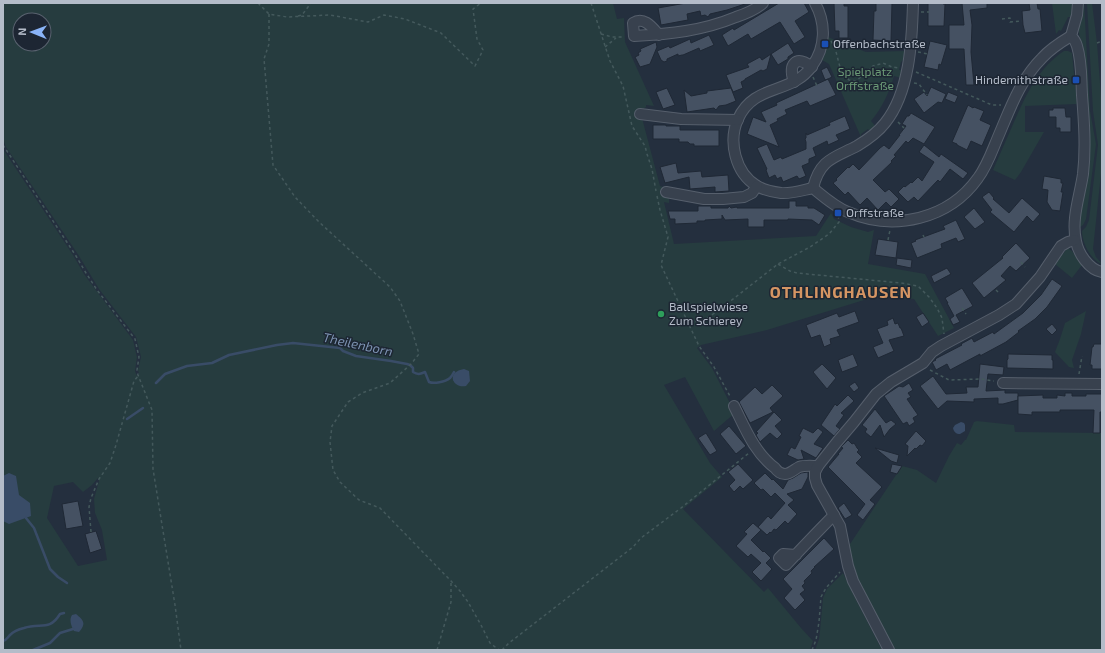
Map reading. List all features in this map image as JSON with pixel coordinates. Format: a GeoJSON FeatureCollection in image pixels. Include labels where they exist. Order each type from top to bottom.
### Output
{"type":"FeatureCollection","features":[{"type":"Feature","properties":{"kind":"street"},"geometry":{"type":"LineString","coordinates":[[659,35],[685,32],[723,22],[750,12],[763,3]]}},
{"type":"Feature","properties":{"kind":"street"},"geometry":{"type":"LineString","coordinates":[[815,3],[821,16],[823,36],[820,49],[812,67],[794,82],[756,97],[744,108],[734,130],[734,151],[740,167],[747,177],[757,186],[786,193],[813,188],[842,210],[856,216],[877,221],[895,222],[908,221],[934,214],[956,201],[978,178],[986,165],[1010,108],[1026,78],[1042,58],[1054,47],[1071,36],[1077,15],[1078,3]]}},
{"type":"Feature","properties":{"kind":"street"},"geometry":{"type":"LineString","coordinates":[[813,188],[820,170],[827,162],[837,155],[867,140],[885,123],[899,99],[904,69],[912,44],[913,3]]}},
{"type":"Feature","properties":{"kind":"street"},"geometry":{"type":"LineString","coordinates":[[1071,36],[1077,44],[1080,60],[1084,135],[1084,169],[1075,217],[1075,240],[1084,259],[1091,266],[1102,272]]}},
{"type":"Feature","properties":{"kind":"street"},"geometry":{"type":"LineString","coordinates":[[794,82],[792,66],[794,63],[801,61],[812,67]]}},
{"type":"Feature","properties":{"kind":"street"},"geometry":{"type":"LineString","coordinates":[[640,114],[681,120],[738,120]]}},
{"type":"Feature","properties":{"kind":"street"},"geometry":{"type":"LineString","coordinates":[[671,196],[704,199],[744,197],[752,193],[757,186]]}},
{"type":"Feature","properties":{"kind":"street"},"geometry":{"type":"LineString","coordinates":[[889,650],[853,581],[848,566],[840,526],[817,485],[815,472],[818,466],[876,394],[891,382],[923,363],[932,352],[1000,315],[1016,304],[1040,277],[1061,246],[1075,240]]}},
{"type":"Feature","properties":{"kind":"street"},"geometry":{"type":"LineString","coordinates":[[1003,383],[1102,384]]}},
{"type":"Feature","properties":{"kind":"street"},"geometry":{"type":"LineString","coordinates":[[734,406],[755,447],[764,459],[782,474],[788,474],[800,467],[809,465],[818,466]]}},
{"type":"Feature","properties":{"kind":"street"},"geometry":{"type":"LineString","coordinates":[[796,555],[834,515]]}},
{"type":"Feature","properties":{"kind":"path"},"geometry":{"type":"LineString","coordinates":[[258,3],[269,14],[295,16],[330,15],[368,22],[384,15],[405,19],[441,33],[475,66],[483,50],[477,39],[473,9],[481,3]]}},
{"type":"Feature","properties":{"kind":"path"},"geometry":{"type":"LineString","coordinates":[[295,16],[302,15],[311,3]]}},
{"type":"Feature","properties":{"kind":"path"},"geometry":{"type":"LineString","coordinates":[[591,3],[610,61],[623,86],[632,126],[644,146],[650,162],[660,210],[668,237],[661,265],[702,351],[717,372],[734,406]]}},
{"type":"Feature","properties":{"kind":"path"},"geometry":{"type":"LineString","coordinates":[[269,14],[269,44],[264,65],[273,166],[295,196],[319,222],[390,287],[400,302],[413,334],[419,354],[390,384],[362,393],[348,402],[332,426],[330,442],[333,470],[340,482],[359,500],[380,508],[451,581],[468,602],[490,643],[501,650],[633,547],[642,538],[755,447]]}},
{"type":"Feature","properties":{"kind":"path"},"geometry":{"type":"LineString","coordinates":[[1002,19],[1010,18],[1010,22],[1022,21]]}},
{"type":"Feature","properties":{"kind":"path"},"geometry":{"type":"LineString","coordinates":[[601,34],[616,38],[625,37]]}},
{"type":"Feature","properties":{"kind":"path"},"geometry":{"type":"LineString","coordinates":[[823,36],[830,39],[833,44],[836,51],[838,64],[842,72],[849,80],[856,81],[873,66],[883,63],[892,67],[915,72],[992,105],[1002,105],[1010,108]]}},
{"type":"Feature","properties":{"kind":"path"},"geometry":{"type":"LineString","coordinates":[[605,47],[616,38]]}},
{"type":"Feature","properties":{"kind":"path"},"geometry":{"type":"LineString","coordinates":[[1097,43],[1102,41]]}},
{"type":"Feature","properties":{"kind":"path"},"geometry":{"type":"LineString","coordinates":[[814,80],[817,86]]}},
{"type":"Feature","properties":{"kind":"path"},"geometry":{"type":"LineString","coordinates":[[919,84],[927,95]]}},
{"type":"Feature","properties":{"kind":"path"},"geometry":{"type":"LineString","coordinates":[[897,120],[904,128]]}},
{"type":"Feature","properties":{"kind":"path"},"geometry":{"type":"LineString","coordinates":[[3,145],[89,278],[135,339],[139,357],[137,370],[138,376],[152,410],[153,469],[181,650]]}},
{"type":"Feature","properties":{"kind":"path"},"geometry":{"type":"LineString","coordinates":[[678,326],[706,319],[778,264],[814,245],[829,234],[839,222]]}},
{"type":"Feature","properties":{"kind":"path"},"geometry":{"type":"LineString","coordinates":[[888,240],[890,231]]}},
{"type":"Feature","properties":{"kind":"path"},"geometry":{"type":"LineString","coordinates":[[1021,262],[1025,267]]}},
{"type":"Feature","properties":{"kind":"path"},"geometry":{"type":"LineString","coordinates":[[778,264],[797,273],[918,286],[937,308],[942,318],[943,333],[948,342]]}},
{"type":"Feature","properties":{"kind":"path"},"geometry":{"type":"LineString","coordinates":[[962,308],[966,314]]}},
{"type":"Feature","properties":{"kind":"path"},"geometry":{"type":"LineString","coordinates":[[1075,384],[1079,375],[1082,356]]}},
{"type":"Feature","properties":{"kind":"path"},"geometry":{"type":"LineString","coordinates":[[923,363],[926,369],[949,380],[981,379],[1003,383]]}},
{"type":"Feature","properties":{"kind":"path"},"geometry":{"type":"LineString","coordinates":[[91,532],[89,507],[91,498],[99,479],[110,463],[134,381],[138,376]]}},
{"type":"Feature","properties":{"kind":"path"},"geometry":{"type":"LineString","coordinates":[[812,650],[816,640],[821,597],[824,590],[842,570],[848,566]]}},
{"type":"Feature","properties":{"kind":"path"},"geometry":{"type":"LineString","coordinates":[[437,650],[451,602],[451,581]]}},
{"type":"Feature","properties":{"kind":"green space"},"geometry":{"type":"Polygon","coordinates":[[[3,3],[613,3],[617,19],[624,18],[625,42],[654,106],[646,105],[646,107],[642,110],[642,118],[660,186],[666,188],[669,198],[669,203],[664,202],[674,244],[816,236],[831,213],[834,219],[851,227],[868,232],[874,230],[868,264],[925,274],[954,328],[938,336],[914,299],[877,296],[767,330],[701,345],[697,348],[712,368],[735,413],[714,431],[685,377],[664,385],[710,463],[722,477],[683,509],[764,592],[768,588],[813,641],[810,650],[3,650],[3,149],[84,274],[133,340],[137,357],[135,371],[137,376],[139,374],[138,370],[141,357],[136,337],[99,289],[79,256],[6,147],[3,139],[3,3]],[[98,478],[83,492],[73,482],[54,486],[47,518],[78,566],[107,560],[102,530],[95,513],[94,499],[99,481],[98,478]]]}},
{"type":"Feature","properties":{"kind":"green space"},"geometry":{"type":"Polygon","coordinates":[[[1052,3],[1074,3],[1070,17],[1068,17],[1061,31],[1059,30],[1056,34],[1052,3]]]}},
{"type":"Feature","properties":{"kind":"green space"},"geometry":{"type":"Polygon","coordinates":[[[1082,3],[1084,3],[1090,111],[1096,144],[1086,219],[1083,225],[1079,228],[1084,56],[1079,34],[1079,27],[1083,13],[1082,3]]]}},
{"type":"Feature","properties":{"kind":"green space"},"geometry":{"type":"Polygon","coordinates":[[[1087,3],[1092,3],[1097,43],[1102,110],[1101,174],[1093,249],[1096,257],[1102,264],[1090,255],[1082,235],[1082,231],[1086,227],[1089,220],[1098,145],[1093,111],[1087,3]]]}},
{"type":"Feature","properties":{"kind":"green space","name":"Spielplatz Orffstraße"},"geometry":{"type":"Polygon","coordinates":[[[828,37],[866,52],[905,51],[899,70],[902,70],[902,77],[894,76],[885,100],[871,121],[876,127],[870,131],[868,129],[861,134],[861,137],[829,64],[822,60],[825,54],[828,37]]]}},
{"type":"Feature","properties":{"kind":"green space"},"geometry":{"type":"Polygon","coordinates":[[[1064,51],[1072,53],[1077,104],[1025,106],[1025,132],[1044,132],[1015,180],[993,170],[1028,92],[1047,65],[1064,51]]]}},
{"type":"Feature","properties":{"kind":"green space"},"geometry":{"type":"Polygon","coordinates":[[[1068,248],[1082,265],[1072,278],[1055,264],[1068,248]]]}},
{"type":"Feature","properties":{"kind":"green space"},"geometry":{"type":"Polygon","coordinates":[[[1086,311],[1081,334],[1072,360],[1074,368],[1069,367],[1055,352],[1065,323],[1086,311]]]}},
{"type":"Feature","properties":{"kind":"green space"},"geometry":{"type":"Polygon","coordinates":[[[977,421],[1014,425],[1015,432],[1102,433],[1102,650],[894,650],[863,591],[855,571],[849,544],[902,466],[917,470],[936,483],[957,443],[961,445],[966,440],[974,422],[977,421]]]}},
{"type":"Feature","properties":{"kind":"green space"},"geometry":{"type":"Polygon","coordinates":[[[843,573],[882,650],[815,650],[819,639],[823,598],[827,589],[843,573]]]}},
{"type":"Feature","properties":{"kind":"water"},"geometry":{"type":"Polygon","coordinates":[[[464,369],[469,371],[470,381],[466,386],[461,386],[455,383],[453,376],[454,373],[464,369]]]}},
{"type":"Feature","properties":{"kind":"water"},"geometry":{"type":"Polygon","coordinates":[[[961,422],[965,425],[965,431],[957,434],[953,428],[961,422]]]}},
{"type":"Feature","properties":{"kind":"water"},"geometry":{"type":"Polygon","coordinates":[[[9,473],[16,476],[19,495],[30,503],[31,516],[9,524],[3,521],[3,476],[9,473]]]}},
{"type":"Feature","properties":{"kind":"water"},"geometry":{"type":"Polygon","coordinates":[[[76,614],[83,622],[83,626],[79,632],[74,631],[71,623],[72,615],[76,614]]]}},
{"type":"Feature","properties":{"kind":"building"},"geometry":{"type":"Polygon","coordinates":[[[686,3],[745,4],[710,14],[708,17],[705,15],[701,16],[700,11],[687,14],[688,20],[661,25],[658,8],[686,3]]]}},
{"type":"Feature","properties":{"kind":"building"},"geometry":{"type":"Polygon","coordinates":[[[779,3],[804,3],[809,12],[795,21],[805,37],[794,44],[780,22],[751,39],[748,34],[728,46],[722,35],[733,28],[734,30],[779,3]]]}},
{"type":"Feature","properties":{"kind":"building"},"geometry":{"type":"Polygon","coordinates":[[[834,3],[844,3],[844,6],[848,6],[848,38],[839,38],[839,31],[835,31],[834,3]]]}},
{"type":"Feature","properties":{"kind":"building"},"geometry":{"type":"Polygon","coordinates":[[[876,3],[892,3],[891,41],[873,40],[874,11],[876,11],[876,3]]]}},
{"type":"Feature","properties":{"kind":"building"},"geometry":{"type":"Polygon","coordinates":[[[928,3],[945,4],[944,26],[928,26],[928,3]]]}},
{"type":"Feature","properties":{"kind":"building"},"geometry":{"type":"Polygon","coordinates":[[[962,3],[987,3],[987,8],[970,10],[972,25],[971,52],[974,85],[966,85],[964,49],[949,49],[949,25],[964,25],[962,3]]]}},
{"type":"Feature","properties":{"kind":"building"},"geometry":{"type":"Polygon","coordinates":[[[1029,3],[1037,3],[1038,9],[1040,9],[1042,31],[1025,33],[1022,11],[1030,10],[1029,3]]]}},
{"type":"Feature","properties":{"kind":"building"},"geometry":{"type":"Polygon","coordinates":[[[709,35],[714,45],[700,51],[699,48],[683,55],[678,56],[678,54],[664,62],[661,60],[657,51],[669,46],[670,48],[690,39],[691,43],[709,35]]]}},
{"type":"Feature","properties":{"kind":"building"},"geometry":{"type":"Polygon","coordinates":[[[930,41],[947,45],[938,70],[924,67],[930,41]]]}},
{"type":"Feature","properties":{"kind":"building"},"geometry":{"type":"Polygon","coordinates":[[[656,42],[657,47],[650,64],[640,67],[635,57],[639,55],[638,53],[641,51],[640,49],[656,42]]]}},
{"type":"Feature","properties":{"kind":"building"},"geometry":{"type":"Polygon","coordinates":[[[788,43],[794,53],[778,65],[771,54],[788,43]]]}},
{"type":"Feature","properties":{"kind":"building"},"geometry":{"type":"Polygon","coordinates":[[[771,54],[767,69],[763,71],[761,70],[745,79],[741,82],[743,88],[733,92],[726,75],[749,67],[747,64],[760,57],[762,60],[771,54]]]}},
{"type":"Feature","properties":{"kind":"building"},"geometry":{"type":"Polygon","coordinates":[[[827,67],[832,77],[825,80],[821,70],[827,67]]]}},
{"type":"Feature","properties":{"kind":"building"},"geometry":{"type":"Polygon","coordinates":[[[828,79],[836,95],[810,106],[807,101],[785,110],[787,114],[777,119],[778,121],[770,125],[779,147],[747,134],[753,117],[766,122],[761,112],[777,105],[776,103],[828,79]]]}},
{"type":"Feature","properties":{"kind":"building"},"geometry":{"type":"Polygon","coordinates":[[[931,87],[946,94],[942,103],[938,102],[924,113],[914,99],[924,92],[927,96],[931,87]]]}},
{"type":"Feature","properties":{"kind":"building"},"geometry":{"type":"Polygon","coordinates":[[[667,88],[675,105],[663,109],[656,92],[667,88]]]}},
{"type":"Feature","properties":{"kind":"building"},"geometry":{"type":"Polygon","coordinates":[[[731,88],[736,101],[719,106],[716,110],[714,108],[687,112],[684,90],[691,96],[707,93],[707,91],[731,88]]]}},
{"type":"Feature","properties":{"kind":"building"},"geometry":{"type":"Polygon","coordinates":[[[948,92],[958,96],[955,103],[945,99],[948,92]]]}},
{"type":"Feature","properties":{"kind":"building"},"geometry":{"type":"Polygon","coordinates":[[[968,105],[984,111],[980,120],[991,125],[982,146],[971,141],[967,150],[952,142],[968,105]]]}},
{"type":"Feature","properties":{"kind":"building"},"geometry":{"type":"Polygon","coordinates":[[[1053,108],[1065,108],[1066,117],[1071,117],[1071,132],[1060,132],[1060,128],[1056,128],[1056,117],[1049,117],[1049,110],[1053,110],[1053,108]]]}},
{"type":"Feature","properties":{"kind":"building"},"geometry":{"type":"Polygon","coordinates":[[[911,113],[935,127],[924,144],[913,138],[908,143],[906,141],[894,155],[896,156],[891,161],[892,162],[873,180],[885,192],[889,189],[899,199],[891,207],[886,202],[878,210],[867,198],[860,205],[848,192],[845,195],[833,183],[837,180],[836,179],[853,164],[859,170],[884,145],[889,149],[906,126],[902,124],[911,113]]]}},
{"type":"Feature","properties":{"kind":"building"},"geometry":{"type":"Polygon","coordinates":[[[845,116],[850,129],[836,135],[839,140],[828,145],[827,141],[813,148],[816,156],[809,159],[809,163],[802,166],[806,176],[799,179],[797,176],[783,182],[781,177],[777,179],[775,175],[769,178],[767,169],[757,148],[767,144],[774,160],[781,157],[782,159],[806,149],[806,133],[807,135],[830,125],[829,123],[845,116]]]}},
{"type":"Feature","properties":{"kind":"building"},"geometry":{"type":"Polygon","coordinates":[[[653,125],[680,126],[680,130],[719,130],[719,146],[694,146],[694,144],[690,144],[688,142],[679,142],[679,139],[653,139],[653,125]]]}},
{"type":"Feature","properties":{"kind":"building"},"geometry":{"type":"Polygon","coordinates":[[[924,145],[939,157],[941,154],[968,173],[963,179],[950,169],[940,182],[938,180],[918,201],[914,197],[908,202],[898,192],[918,177],[922,181],[934,162],[919,152],[924,145]]]}},
{"type":"Feature","properties":{"kind":"building"},"geometry":{"type":"Polygon","coordinates":[[[676,163],[678,173],[701,171],[702,177],[728,175],[729,191],[715,192],[715,187],[690,189],[689,177],[665,183],[660,167],[676,163]]]}},
{"type":"Feature","properties":{"kind":"building"},"geometry":{"type":"Polygon","coordinates":[[[1044,176],[1061,179],[1061,183],[1063,183],[1060,211],[1052,210],[1047,202],[1048,190],[1042,189],[1044,176]]]}},
{"type":"Feature","properties":{"kind":"building"},"geometry":{"type":"Polygon","coordinates":[[[989,192],[994,198],[993,199],[1009,213],[1022,198],[1040,214],[1033,222],[1027,216],[1014,232],[990,212],[992,210],[982,197],[989,192]]]}},
{"type":"Feature","properties":{"kind":"building"},"geometry":{"type":"Polygon","coordinates":[[[789,201],[796,201],[796,206],[808,206],[808,208],[814,208],[825,215],[819,225],[812,220],[788,219],[764,220],[764,227],[748,227],[748,219],[725,220],[722,215],[722,219],[697,221],[697,223],[675,224],[675,219],[670,219],[668,211],[698,211],[698,206],[711,206],[711,208],[728,208],[729,206],[731,208],[789,208],[789,201]]]}},
{"type":"Feature","properties":{"kind":"building"},"geometry":{"type":"Polygon","coordinates":[[[974,208],[985,222],[975,229],[964,217],[974,208]]]}},
{"type":"Feature","properties":{"kind":"building"},"geometry":{"type":"Polygon","coordinates":[[[956,220],[965,239],[958,242],[956,238],[941,244],[942,248],[917,258],[911,243],[916,241],[915,240],[945,229],[943,226],[956,220]]]}},
{"type":"Feature","properties":{"kind":"building"},"geometry":{"type":"Polygon","coordinates":[[[878,239],[898,242],[896,258],[875,255],[878,239]]]}},
{"type":"Feature","properties":{"kind":"building"},"geometry":{"type":"Polygon","coordinates":[[[1016,243],[1030,258],[1016,271],[1010,266],[1001,276],[1006,280],[984,298],[972,283],[1003,258],[1002,257],[1016,243]]]}},
{"type":"Feature","properties":{"kind":"building"},"geometry":{"type":"Polygon","coordinates":[[[897,258],[912,260],[911,268],[896,265],[897,258]]]}},
{"type":"Feature","properties":{"kind":"building"},"geometry":{"type":"Polygon","coordinates":[[[947,268],[951,274],[934,283],[931,276],[947,268]]]}},
{"type":"Feature","properties":{"kind":"building"},"geometry":{"type":"Polygon","coordinates":[[[1052,279],[1062,286],[1047,307],[1035,319],[1018,331],[1019,332],[1006,342],[950,370],[947,364],[936,370],[932,362],[936,360],[935,359],[972,338],[974,342],[993,332],[994,334],[1023,313],[1041,295],[1052,279]]]}},
{"type":"Feature","properties":{"kind":"building"},"geometry":{"type":"Polygon","coordinates":[[[962,288],[973,306],[956,315],[960,322],[953,325],[950,319],[954,316],[945,298],[962,288]]]}},
{"type":"Feature","properties":{"kind":"building"},"geometry":{"type":"Polygon","coordinates":[[[855,311],[859,322],[837,330],[840,336],[830,339],[831,344],[824,347],[820,335],[811,338],[806,325],[837,313],[839,317],[855,311]]]}},
{"type":"Feature","properties":{"kind":"building"},"geometry":{"type":"Polygon","coordinates":[[[923,313],[929,322],[922,327],[916,317],[923,313]]]}},
{"type":"Feature","properties":{"kind":"building"},"geometry":{"type":"Polygon","coordinates":[[[893,318],[895,324],[898,323],[904,336],[889,340],[894,351],[878,358],[873,347],[883,343],[877,329],[888,325],[887,321],[893,318]]]}},
{"type":"Feature","properties":{"kind":"building"},"geometry":{"type":"Polygon","coordinates":[[[1052,324],[1057,330],[1052,335],[1046,329],[1052,324]]]}},
{"type":"Feature","properties":{"kind":"building"},"geometry":{"type":"Polygon","coordinates":[[[1094,344],[1102,344],[1102,369],[1092,369],[1092,365],[1090,365],[1092,347],[1094,344]]]}},
{"type":"Feature","properties":{"kind":"building"},"geometry":{"type":"Polygon","coordinates":[[[853,354],[858,366],[842,372],[838,360],[853,354]]]}},
{"type":"Feature","properties":{"kind":"building"},"geometry":{"type":"Polygon","coordinates":[[[1008,354],[1052,355],[1053,369],[1007,368],[1008,354]]]}},
{"type":"Feature","properties":{"kind":"building"},"geometry":{"type":"Polygon","coordinates":[[[822,364],[836,378],[827,389],[813,372],[822,364]]]}},
{"type":"Feature","properties":{"kind":"building"},"geometry":{"type":"Polygon","coordinates":[[[980,364],[1004,367],[1003,375],[988,374],[986,391],[1005,390],[1005,393],[1018,393],[1018,400],[1003,404],[998,404],[998,398],[974,399],[974,402],[947,401],[938,409],[920,386],[933,376],[946,394],[967,393],[966,387],[978,387],[980,364]]]}},
{"type":"Feature","properties":{"kind":"building"},"geometry":{"type":"Polygon","coordinates":[[[855,382],[859,388],[854,392],[849,386],[855,382]]]}},
{"type":"Feature","properties":{"kind":"building"},"geometry":{"type":"Polygon","coordinates":[[[909,383],[913,390],[908,393],[911,397],[907,399],[918,415],[913,418],[915,422],[909,426],[907,422],[903,424],[884,396],[899,386],[903,387],[909,383]]]}},
{"type":"Feature","properties":{"kind":"building"},"geometry":{"type":"Polygon","coordinates":[[[772,385],[783,396],[770,408],[773,412],[750,423],[739,402],[755,387],[762,394],[772,385]]]}},
{"type":"Feature","properties":{"kind":"building"},"geometry":{"type":"Polygon","coordinates":[[[1065,393],[1072,393],[1072,396],[1102,394],[1100,433],[1093,433],[1094,410],[1060,410],[1060,412],[1032,412],[1032,415],[1018,414],[1018,396],[1043,395],[1043,398],[1057,398],[1057,395],[1065,396],[1065,393]]]}},
{"type":"Feature","properties":{"kind":"building"},"geometry":{"type":"Polygon","coordinates":[[[848,395],[854,401],[841,413],[844,415],[836,426],[840,429],[834,436],[821,425],[835,404],[837,406],[848,395]]]}},
{"type":"Feature","properties":{"kind":"building"},"geometry":{"type":"Polygon","coordinates":[[[875,409],[886,423],[891,420],[896,424],[884,437],[880,425],[871,437],[865,432],[867,429],[862,425],[875,409]]]}},
{"type":"Feature","properties":{"kind":"building"},"geometry":{"type":"Polygon","coordinates":[[[774,412],[782,420],[775,426],[782,434],[777,439],[770,433],[760,442],[756,435],[758,433],[756,432],[774,412]]]}},
{"type":"Feature","properties":{"kind":"building"},"geometry":{"type":"Polygon","coordinates":[[[729,426],[746,446],[736,454],[720,434],[729,426]]]}},
{"type":"Feature","properties":{"kind":"building"},"geometry":{"type":"Polygon","coordinates":[[[803,428],[813,433],[818,428],[823,432],[814,444],[823,448],[816,458],[801,450],[804,459],[798,460],[787,455],[791,447],[795,449],[801,437],[799,436],[803,428]]]}},
{"type":"Feature","properties":{"kind":"building"},"geometry":{"type":"Polygon","coordinates":[[[916,431],[926,441],[922,446],[920,445],[916,449],[915,448],[907,456],[908,446],[905,444],[916,431]]]}},
{"type":"Feature","properties":{"kind":"building"},"geometry":{"type":"Polygon","coordinates":[[[706,433],[717,451],[710,455],[698,438],[706,433]]]}},
{"type":"Feature","properties":{"kind":"building"},"geometry":{"type":"Polygon","coordinates":[[[848,440],[852,444],[854,443],[859,450],[857,452],[862,457],[856,463],[882,487],[870,500],[875,504],[863,520],[857,515],[865,504],[828,467],[843,448],[841,447],[848,440]]]}},
{"type":"Feature","properties":{"kind":"building"},"geometry":{"type":"Polygon","coordinates":[[[875,448],[899,455],[897,463],[891,461],[875,448]]]}},
{"type":"Feature","properties":{"kind":"building"},"geometry":{"type":"Polygon","coordinates":[[[738,464],[753,480],[743,489],[740,486],[734,492],[729,486],[735,480],[728,472],[738,464]]]}},
{"type":"Feature","properties":{"kind":"building"},"geometry":{"type":"Polygon","coordinates":[[[892,464],[902,466],[897,474],[890,472],[892,464]]]}},
{"type":"Feature","properties":{"kind":"building"},"geometry":{"type":"Polygon","coordinates":[[[808,472],[808,477],[802,489],[787,494],[794,500],[788,505],[797,514],[788,524],[785,521],[776,530],[774,529],[767,535],[758,527],[768,516],[771,519],[785,503],[775,493],[771,497],[754,483],[765,473],[783,489],[788,480],[801,473],[808,472]]]}},
{"type":"Feature","properties":{"kind":"building"},"geometry":{"type":"Polygon","coordinates":[[[78,501],[83,526],[66,529],[62,504],[78,501]]]}},
{"type":"Feature","properties":{"kind":"building"},"geometry":{"type":"Polygon","coordinates":[[[844,503],[852,515],[845,519],[838,508],[844,503]]]}},
{"type":"Feature","properties":{"kind":"building"},"geometry":{"type":"Polygon","coordinates":[[[753,523],[761,530],[751,540],[771,558],[766,563],[772,569],[761,581],[752,572],[761,563],[751,554],[748,557],[736,546],[747,534],[744,532],[753,523]]]}},
{"type":"Feature","properties":{"kind":"building"},"geometry":{"type":"Polygon","coordinates":[[[96,531],[102,549],[90,553],[85,534],[96,531]]]}},
{"type":"Feature","properties":{"kind":"building"},"geometry":{"type":"Polygon","coordinates":[[[824,538],[834,549],[814,567],[811,571],[812,573],[804,581],[805,583],[802,586],[805,590],[800,594],[805,600],[795,610],[784,598],[792,589],[783,579],[824,538]]]}},
{"type":"Feature","properties":{"kind":"waterway","name":"Theilenborn"},"geometry":{"type":"LineString","coordinates":[[156,383],[165,374],[187,366],[212,363],[229,355],[293,343],[340,348],[343,351],[356,356],[407,364],[413,368],[413,372],[415,373],[419,374],[425,372],[429,382],[431,383],[445,381],[450,378],[454,372]]}},
{"type":"Feature","properties":{"kind":"waterway","name":"Theilenborn"},"geometry":{"type":"LineString","coordinates":[[127,419],[143,408]]}},
{"type":"Feature","properties":{"kind":"waterway"},"geometry":{"type":"LineString","coordinates":[[26,518],[34,528],[50,569],[67,583]]}},
{"type":"Feature","properties":{"kind":"waterway"},"geometry":{"type":"LineString","coordinates":[[3,641],[21,629],[30,626],[48,625],[56,620],[60,614],[64,613]]}},
{"type":"Feature","properties":{"kind":"waterway"},"geometry":{"type":"LineString","coordinates":[[33,650],[50,643],[60,633],[73,629]]}},
{"type":"Feature","properties":{"kind":"place","name":"Offenbachstraße"},"geometry":{"type":"Point","coordinates":[825,44]}},
{"type":"Feature","properties":{"kind":"place","name":"Hindemithstraße"},"geometry":{"type":"Point","coordinates":[1076,80]}},
{"type":"Feature","properties":{"kind":"place","name":"Orffstraße"},"geometry":{"type":"Point","coordinates":[838,213]}},
{"type":"Feature","properties":{"kind":"place","name":"Ballspielwiese Zum Schierey"},"geometry":{"type":"Point","coordinates":[661,314]}},
{"type":"Feature","properties":{"kind":"district","name":"OTHLINGHAUSEN"},"geometry":{"type":"Point","coordinates":[841,292]}}]}
